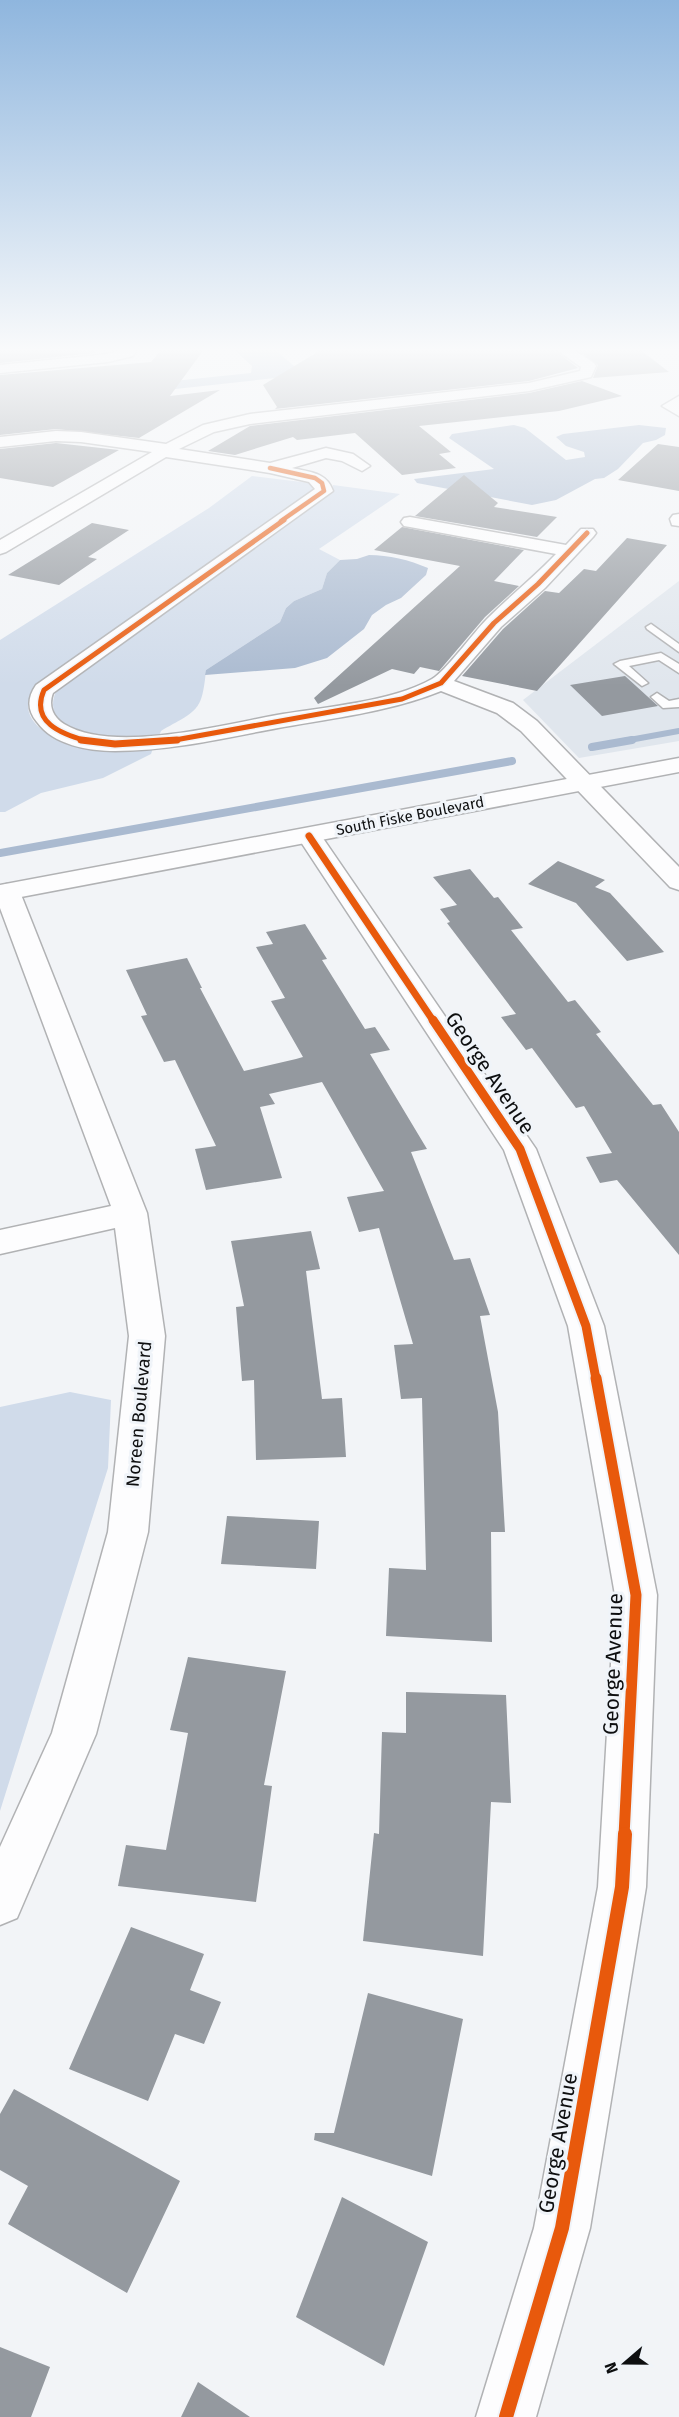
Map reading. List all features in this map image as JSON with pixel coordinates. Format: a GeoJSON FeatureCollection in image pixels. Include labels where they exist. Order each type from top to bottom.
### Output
{"type":"FeatureCollection","features":[{"type":"Feature","properties":{"kind":"street"},"geometry":{"type":"LineString","coordinates":[[2,545],[147,461]]}},
{"type":"Feature","properties":{"kind":"street"},"geometry":{"type":"LineString","coordinates":[[228,461],[315,478],[322,483],[324,492],[44,690],[40,699],[41,713],[50,725],[63,733],[85,741],[140,743],[175,740],[269,725],[402,699],[441,683],[494,623],[587,533]]}},
{"type":"Feature","properties":{"kind":"street"},"geometry":{"type":"LineString","coordinates":[[270,468],[301,461]]}},
{"type":"Feature","properties":{"kind":"street"},"geometry":{"type":"LineString","coordinates":[[354,461],[362,466]]}},
{"type":"Feature","properties":{"kind":"street"},"geometry":{"type":"LineString","coordinates":[[410,522],[570,551]]}},
{"type":"Feature","properties":{"kind":"street"},"geometry":{"type":"LineString","coordinates":[[441,683],[505,708],[529,726],[679,882]]}},
{"type":"Feature","properties":{"kind":"street","name":"South Fiske Boulevard"},"geometry":{"type":"LineString","coordinates":[[3,892],[679,765]]}},
{"type":"Feature","properties":{"kind":"street","name":"George Avenue"},"geometry":{"type":"LineString","coordinates":[[309,836],[520,1149],[586,1326],[636,1595],[622,1887],[562,2228],[506,2417]]}},
{"type":"Feature","properties":{"kind":"street","name":"Noreen Boulevard"},"geometry":{"type":"LineString","coordinates":[[0,1901],[74,1734],[128,1532],[147,1336],[130,1213],[3,892]]}},
{"type":"Feature","properties":{"kind":"street"},"geometry":{"type":"LineString","coordinates":[[0,1242],[130,1213]]}},
{"type":"Feature","properties":{"kind":"lane"},"geometry":{"type":"LineString","coordinates":[[651,627],[679,649]]}},
{"type":"Feature","properties":{"kind":"lane"},"geometry":{"type":"LineString","coordinates":[[642,683],[620,664],[661,656],[679,670]]}},
{"type":"Feature","properties":{"kind":"lane"},"geometry":{"type":"LineString","coordinates":[[657,697],[667,705],[679,703]]}},
{"type":"Feature","properties":{"kind":"shaded area"},"geometry":{"type":"Polygon","coordinates":[[[482,461],[626,461],[604,478],[595,479],[556,500],[532,505],[417,483],[414,479],[494,469],[482,461]]]}},
{"type":"Feature","properties":{"kind":"shaded area"},"geometry":{"type":"Polygon","coordinates":[[[252,476],[310,483],[314,491],[34,688],[29,699],[28,709],[37,725],[64,742],[82,747],[153,748],[151,754],[103,778],[41,793],[5,812],[0,812],[0,640],[209,508],[252,476]]]}},
{"type":"Feature","properties":{"kind":"shaded area"},"geometry":{"type":"Polygon","coordinates":[[[333,485],[400,494],[319,549],[340,560],[327,573],[322,589],[294,601],[286,608],[280,622],[206,670],[202,695],[196,709],[161,731],[159,736],[108,737],[89,734],[59,720],[53,708],[56,691],[332,493],[333,485]]]}},
{"type":"Feature","properties":{"kind":"shaded area"},"geometry":{"type":"Polygon","coordinates":[[[369,555],[399,558],[428,568],[426,575],[401,598],[372,615],[364,629],[327,658],[295,668],[205,675],[206,670],[280,622],[286,608],[294,601],[322,589],[327,573],[340,560],[357,559],[369,555]]]}},
{"type":"Feature","properties":{"kind":"shaded area"},"geometry":{"type":"Polygon","coordinates":[[[679,581],[679,741],[579,758],[523,700],[679,581]]]}},
{"type":"Feature","properties":{"kind":"shaded area"},"geometry":{"type":"Polygon","coordinates":[[[70,1392],[111,1400],[108,1468],[0,1811],[0,1407],[70,1392]]]}},
{"type":"Feature","properties":{"kind":"building"},"geometry":{"type":"Polygon","coordinates":[[[0,461],[100,461],[53,487],[0,478],[0,461]]]}},
{"type":"Feature","properties":{"kind":"building"},"geometry":{"type":"Polygon","coordinates":[[[386,461],[447,461],[456,468],[402,475],[386,461]]]}},
{"type":"Feature","properties":{"kind":"building"},"geometry":{"type":"Polygon","coordinates":[[[639,461],[679,461],[679,491],[618,480],[639,461]]]}},
{"type":"Feature","properties":{"kind":"building"},"geometry":{"type":"Polygon","coordinates":[[[464,475],[498,503],[494,507],[557,517],[537,537],[415,516],[464,475]]]}},
{"type":"Feature","properties":{"kind":"building"},"geometry":{"type":"Polygon","coordinates":[[[92,523],[129,530],[88,557],[97,559],[59,585],[8,575],[92,523]]]}},
{"type":"Feature","properties":{"kind":"building"},"geometry":{"type":"Polygon","coordinates":[[[402,527],[524,550],[494,581],[519,586],[485,617],[439,671],[420,667],[414,674],[392,669],[318,704],[314,698],[460,566],[374,550],[402,527]]]}},
{"type":"Feature","properties":{"kind":"building"},"geometry":{"type":"Polygon","coordinates":[[[627,538],[667,545],[537,691],[462,676],[503,629],[545,591],[559,593],[584,569],[596,571],[627,538]]]}},
{"type":"Feature","properties":{"kind":"building"},"geometry":{"type":"Polygon","coordinates":[[[625,676],[658,706],[602,716],[570,685],[625,676]]]}},
{"type":"Feature","properties":{"kind":"building"},"geometry":{"type":"Polygon","coordinates":[[[558,861],[605,880],[595,887],[610,893],[664,952],[627,961],[576,903],[528,884],[558,861]]]}},
{"type":"Feature","properties":{"kind":"building"},"geometry":{"type":"Polygon","coordinates":[[[470,869],[494,898],[498,897],[523,928],[511,930],[568,1002],[575,1000],[601,1032],[596,1034],[653,1105],[661,1104],[679,1132],[679,1255],[617,1180],[600,1183],[586,1157],[612,1153],[584,1106],[576,1108],[532,1048],[526,1050],[501,1017],[516,1014],[447,923],[450,922],[440,909],[457,905],[433,877],[470,869]]]}},
{"type":"Feature","properties":{"kind":"building"},"geometry":{"type":"Polygon","coordinates":[[[305,924],[327,959],[322,960],[365,1029],[375,1027],[390,1050],[370,1054],[427,1149],[411,1152],[454,1260],[470,1258],[490,1315],[480,1316],[498,1412],[505,1532],[491,1532],[492,1642],[386,1636],[389,1568],[426,1570],[422,1398],[401,1399],[394,1345],[413,1344],[379,1228],[359,1232],[347,1197],[384,1191],[322,1082],[269,1094],[275,1104],[260,1107],[282,1178],[206,1190],[195,1149],[216,1146],[175,1060],[164,1062],[141,1016],[147,1015],[126,970],[187,958],[202,988],[200,988],[244,1071],[296,1059],[303,1057],[271,1001],[285,998],[256,947],[273,944],[266,932],[305,924]]]}},
{"type":"Feature","properties":{"kind":"building"},"geometry":{"type":"Polygon","coordinates":[[[311,1231],[320,1269],[306,1271],[322,1399],[342,1398],[346,1457],[256,1460],[254,1380],[242,1381],[236,1307],[244,1306],[231,1241],[311,1231]]]}},
{"type":"Feature","properties":{"kind":"building"},"geometry":{"type":"Polygon","coordinates":[[[227,1516],[319,1521],[316,1569],[221,1564],[227,1516]]]}},
{"type":"Feature","properties":{"kind":"building"},"geometry":{"type":"Polygon","coordinates":[[[188,1657],[286,1671],[264,1785],[272,1786],[256,1902],[118,1886],[126,1845],[166,1850],[188,1733],[170,1730],[188,1657]]]}},
{"type":"Feature","properties":{"kind":"building"},"geometry":{"type":"Polygon","coordinates":[[[406,1692],[506,1695],[511,1803],[491,1802],[483,1956],[363,1941],[374,1833],[379,1834],[382,1732],[406,1733],[406,1692]]]}},
{"type":"Feature","properties":{"kind":"building"},"geometry":{"type":"Polygon","coordinates":[[[131,1927],[204,1954],[190,1990],[221,2002],[204,2044],[175,2034],[148,2101],[69,2069],[131,1927]]]}},
{"type":"Feature","properties":{"kind":"building"},"geometry":{"type":"Polygon","coordinates":[[[368,1993],[463,2019],[432,2176],[314,2140],[315,2133],[334,2133],[368,1993]]]}},
{"type":"Feature","properties":{"kind":"building"},"geometry":{"type":"Polygon","coordinates":[[[14,2089],[180,2181],[127,2293],[8,2224],[28,2186],[0,2170],[0,2114],[14,2089]]]}},
{"type":"Feature","properties":{"kind":"building"},"geometry":{"type":"Polygon","coordinates":[[[342,2197],[428,2242],[384,2366],[296,2317],[342,2197]]]}},
{"type":"Feature","properties":{"kind":"building"},"geometry":{"type":"Polygon","coordinates":[[[0,2347],[50,2367],[31,2417],[0,2417],[0,2347]]]}},
{"type":"Feature","properties":{"kind":"building"},"geometry":{"type":"Polygon","coordinates":[[[198,2382],[250,2417],[181,2417],[198,2382]]]}},
{"type":"Feature","properties":{"kind":"waterway"},"geometry":{"type":"LineString","coordinates":[[624,741],[679,731]]}},
{"type":"Feature","properties":{"kind":"waterway"},"geometry":{"type":"LineString","coordinates":[[592,747],[632,740]]}},
{"type":"Feature","properties":{"kind":"waterway"},"geometry":{"type":"LineString","coordinates":[[0,853],[512,761]]}},
{"type":"Feature","properties":{"kind":"cycle path"},"geometry":{"type":"LineString","coordinates":[[270,468],[315,478],[322,483],[324,491],[44,690],[40,699],[41,713],[50,725],[63,733],[85,741],[115,744],[175,740],[402,699],[441,683],[494,623],[538,584],[587,533]]}},
{"type":"Feature","properties":{"kind":"cycle path"},"geometry":{"type":"LineString","coordinates":[[309,836],[520,1149],[586,1326],[636,1595],[622,1887],[562,2228],[506,2417]]}}]}
